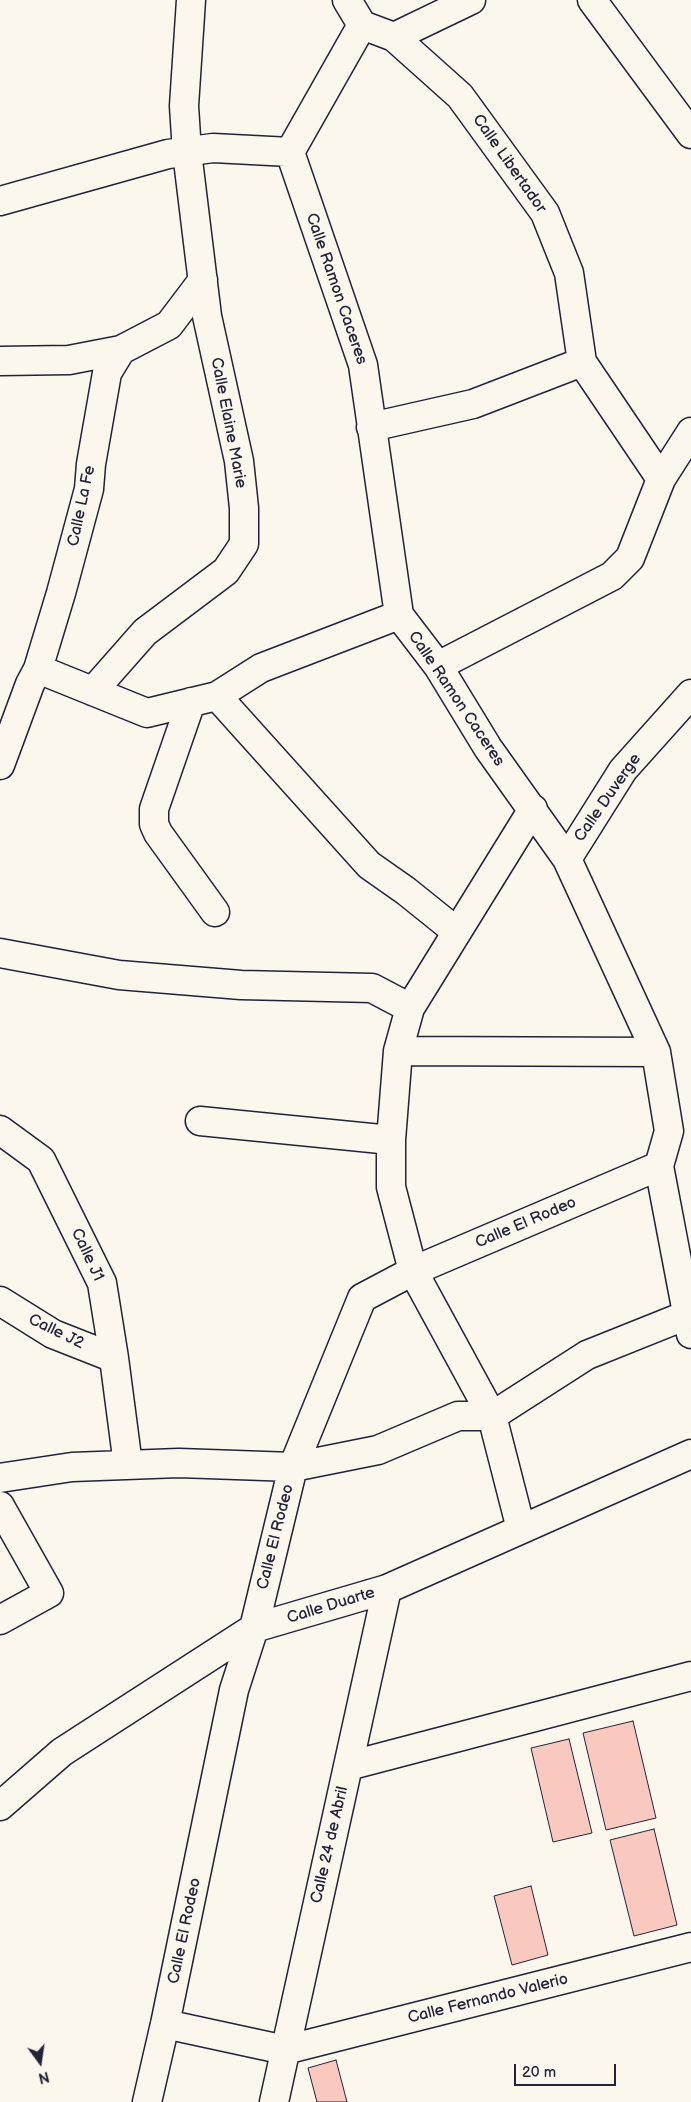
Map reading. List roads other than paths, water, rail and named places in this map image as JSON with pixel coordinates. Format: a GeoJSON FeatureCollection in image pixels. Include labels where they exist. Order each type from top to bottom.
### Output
{"type":"FeatureCollection","features":[{"type":"Feature","properties":{"kind":"street","name":"Calle Elaine Marie"},"geometry":{"type":"LineString","coordinates":[[93,691],[146,632],[226,571],[244,544],[244,508],[239,461],[207,316],[187,152],[184,106],[191,0]]}},
{"type":"Feature","properties":{"kind":"street"},"geometry":{"type":"LineString","coordinates":[[0,201],[168,154],[213,148],[290,152],[362,25],[347,0]]}},
{"type":"Feature","properties":{"kind":"street"},"geometry":{"type":"LineString","coordinates":[[394,37],[471,0]]}},
{"type":"Feature","properties":{"kind":"street"},"geometry":{"type":"LineString","coordinates":[[592,0],[691,134]]}},
{"type":"Feature","properties":{"kind":"street","name":"Calle Libertador"},"geometry":{"type":"LineString","coordinates":[[362,25],[394,37],[460,96],[545,213],[570,273],[582,362],[661,479]]}},
{"type":"Feature","properties":{"kind":"street","name":"Calle Ramon Caceres"},"geometry":{"type":"LineString","coordinates":[[290,152],[363,365],[399,615],[438,666],[488,748],[533,809],[566,859],[656,1052],[680,1126],[659,1166],[689,1325]]}},
{"type":"Feature","properties":{"kind":"street"},"geometry":{"type":"LineString","coordinates":[[0,361],[69,360],[121,350],[168,325],[203,280]]}},
{"type":"Feature","properties":{"kind":"street","name":"Calle La Fe"},"geometry":{"type":"LineString","coordinates":[[0,765],[30,684],[38,669],[61,593],[89,489],[91,464],[107,373],[121,350]]}},
{"type":"Feature","properties":{"kind":"street"},"geometry":{"type":"LineString","coordinates":[[371,427],[473,404],[582,362]]}},
{"type":"Feature","properties":{"kind":"street"},"geometry":{"type":"LineString","coordinates":[[438,666],[612,576],[630,558],[661,479],[691,432]]}},
{"type":"Feature","properties":{"kind":"street"},"geometry":{"type":"LineString","coordinates":[[38,669],[147,713],[217,696],[261,668],[399,615]]}},
{"type":"Feature","properties":{"kind":"street","name":"Calle Duverge"},"geometry":{"type":"LineString","coordinates":[[566,859],[624,770],[691,694]]}},
{"type":"Feature","properties":{"kind":"street"},"geometry":{"type":"LineString","coordinates":[[217,696],[369,865],[406,891],[457,932]]}},
{"type":"Feature","properties":{"kind":"street"},"geometry":{"type":"LineString","coordinates":[[191,702],[154,809],[154,824],[158,833],[215,912]]}},
{"type":"Feature","properties":{"kind":"street"},"geometry":{"type":"LineString","coordinates":[[522,1529],[492,1416],[413,1271],[391,1187],[391,1140],[398,1052],[410,1008],[533,809]]}},
{"type":"Feature","properties":{"kind":"street"},"geometry":{"type":"LineString","coordinates":[[0,952],[119,975],[241,985],[372,988],[410,1008]]}},
{"type":"Feature","properties":{"kind":"street"},"geometry":{"type":"LineString","coordinates":[[398,1052],[656,1052]]}},
{"type":"Feature","properties":{"kind":"street"},"geometry":{"type":"LineString","coordinates":[[200,1121],[391,1140]]}},
{"type":"Feature","properties":{"kind":"street","name":"Calle J1"},"geometry":{"type":"LineString","coordinates":[[0,1130],[41,1160],[102,1283],[128,1465]]}},
{"type":"Feature","properties":{"kind":"street","name":"Calle El Rodeo"},"geometry":{"type":"LineString","coordinates":[[147,2102],[166,2024],[234,1690],[254,1628],[293,1467],[362,1298],[413,1271],[659,1166]]}},
{"type":"Feature","properties":{"kind":"street","name":"Calle J2"},"geometry":{"type":"LineString","coordinates":[[0,1301],[53,1334],[114,1358]]}},
{"type":"Feature","properties":{"kind":"street"},"geometry":{"type":"LineString","coordinates":[[0,1478],[72,1467],[179,1463],[293,1467],[378,1450],[458,1416],[492,1416],[588,1355],[689,1325]]}},
{"type":"Feature","properties":{"kind":"street","name":"Calle Duarte"},"geometry":{"type":"LineString","coordinates":[[0,1806],[62,1752],[254,1628],[387,1589],[691,1454]]}},
{"type":"Feature","properties":{"kind":"street"},"geometry":{"type":"LineString","coordinates":[[0,1506],[49,1593],[0,1620]]}},
{"type":"Feature","properties":{"kind":"street","name":"Calle 24 de Abril"},"geometry":{"type":"LineString","coordinates":[[274,2102],[387,1589]]}},
{"type":"Feature","properties":{"kind":"street"},"geometry":{"type":"LineString","coordinates":[[348,1766],[691,1676]]}},
{"type":"Feature","properties":{"kind":"street","name":"Calle Fernando Valerio"},"geometry":{"type":"LineString","coordinates":[[285,2050],[691,1948]]}},
{"type":"Feature","properties":{"kind":"street"},"geometry":{"type":"LineString","coordinates":[[166,2024],[285,2050]]}}]}
